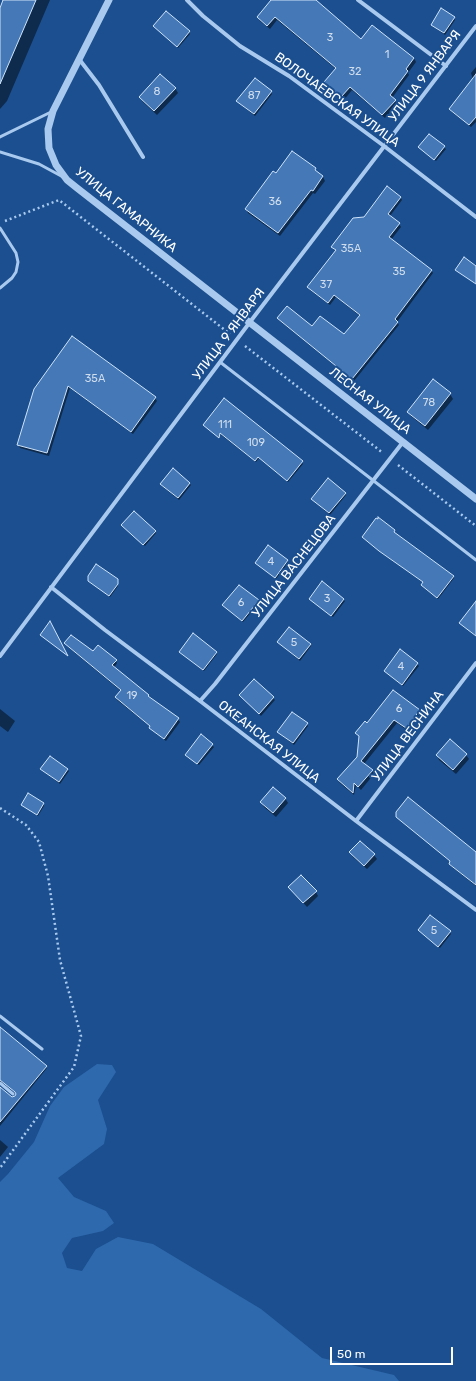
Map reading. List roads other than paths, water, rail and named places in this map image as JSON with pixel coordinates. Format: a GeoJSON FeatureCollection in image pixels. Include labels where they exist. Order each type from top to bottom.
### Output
{"type":"FeatureCollection","features":[{"type":"Feature","properties":{"kind":"street","name":"УЛИЦА ГАМАРНИКА"},"geometry":{"type":"LineString","coordinates":[[109,0],[53,112],[48,130],[49,148],[56,165],[67,180],[250,322]]}},
{"type":"Feature","properties":{"kind":"street","name":"ВОЛОЧАЕВСКАЯ УЛИЦА"},"geometry":{"type":"LineString","coordinates":[[187,0],[203,16],[240,46],[289,76],[384,146],[476,217]]}},
{"type":"Feature","properties":{"kind":"street"},"geometry":{"type":"LineString","coordinates":[[358,0],[446,66]]}},
{"type":"Feature","properties":{"kind":"street","name":"УЛИЦА 9 ЯНВАРЯ"},"geometry":{"type":"LineString","coordinates":[[0,656],[250,322],[476,26]]}},
{"type":"Feature","properties":{"kind":"street"},"geometry":{"type":"LineString","coordinates":[[79,59],[100,85],[143,157]]}},
{"type":"Feature","properties":{"kind":"street","name":"ЛЕСНАЯ УЛИЦА"},"geometry":{"type":"LineString","coordinates":[[250,322],[476,499]]}},
{"type":"Feature","properties":{"kind":"street","name":"УЛИЦА ВАСНЕЦОВА"},"geometry":{"type":"LineString","coordinates":[[200,701],[215,684],[403,442]]}},
{"type":"Feature","properties":{"kind":"street","name":"ОКЕАНСКАЯ УЛИЦА"},"geometry":{"type":"LineString","coordinates":[[51,587],[105,630],[356,821],[476,910]]}},
{"type":"Feature","properties":{"kind":"street","name":"УЛИЦА ВЕСНИНА"},"geometry":{"type":"LineString","coordinates":[[356,821],[476,662]]}},
{"type":"Feature","properties":{"kind":"lane"},"geometry":{"type":"LineString","coordinates":[[0,137],[53,112]]}},
{"type":"Feature","properties":{"kind":"lane"},"geometry":{"type":"LineString","coordinates":[[0,152],[39,164],[67,180]]}},
{"type":"Feature","properties":{"kind":"lane"},"geometry":{"type":"LineString","coordinates":[[0,228],[16,253],[18,262],[18,267],[12,278],[0,288]]}},
{"type":"Feature","properties":{"kind":"lane"},"geometry":{"type":"LineString","coordinates":[[220,362],[476,560]]}},
{"type":"Feature","properties":{"kind":"lane"},"geometry":{"type":"LineString","coordinates":[[0,1016],[42,1049]]}},
{"type":"Feature","properties":{"kind":"lane"},"geometry":{"type":"LineString","coordinates":[[0,1083],[13,1094]]}}]}
